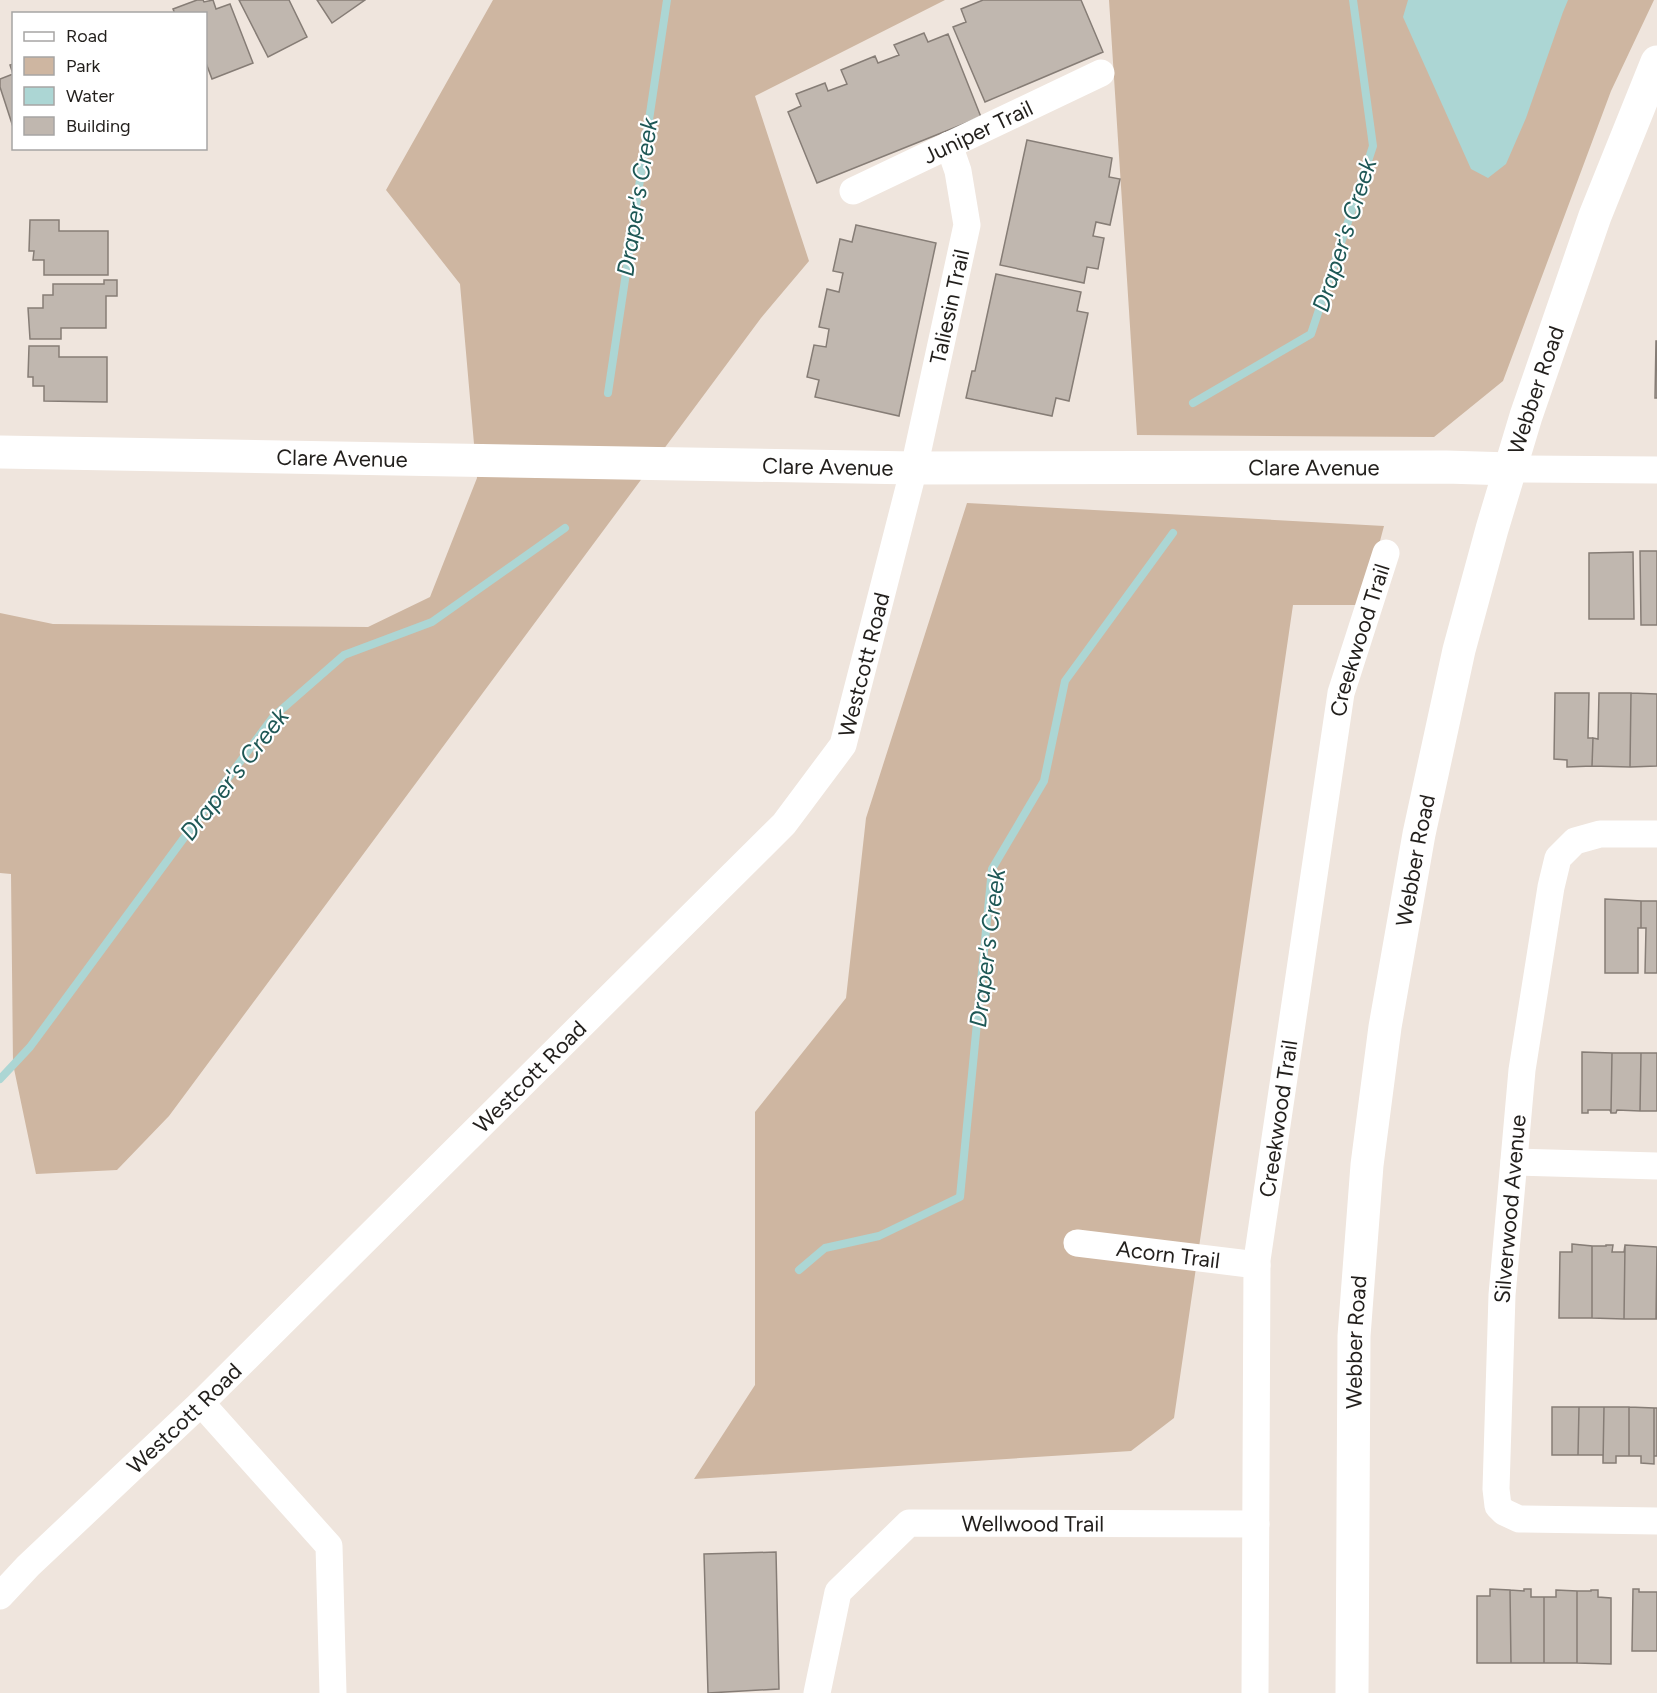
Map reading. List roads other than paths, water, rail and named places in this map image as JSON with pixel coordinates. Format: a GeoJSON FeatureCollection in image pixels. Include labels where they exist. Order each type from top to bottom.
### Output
{"type":"FeatureCollection","features":[{"type":"Feature","properties":{"kind":"main road","name":"Webber Road"},"geometry":{"type":"LineString","coordinates":[[1352,1693],[1354,1336],[1367,1165],[1385,1027],[1419,834],[1459,650],[1510,469],[1595,216],[1657,62]]}},
{"type":"Feature","properties":{"kind":"main road","name":"Clare Avenue"},"geometry":{"type":"LineString","coordinates":[[0,452],[915,468],[1446,467],[1510,469]]}},
{"type":"Feature","properties":{"kind":"street","name":"Juniper Trail"},"geometry":{"type":"LineString","coordinates":[[854,191],[1101,73]]}},
{"type":"Feature","properties":{"kind":"street","name":"Taliesin Trail"},"geometry":{"type":"LineString","coordinates":[[915,468],[967,225],[958,171],[949,146]]}},
{"type":"Feature","properties":{"kind":"street","name":"Westcott Road"},"geometry":{"type":"LineString","coordinates":[[0,1596],[28,1566],[201,1403],[784,824],[843,745],[915,468]]}},
{"type":"Feature","properties":{"kind":"street","name":"Clare Avenue"},"geometry":{"type":"LineString","coordinates":[[1510,469],[1657,470]]}},
{"type":"Feature","properties":{"kind":"street","name":"Creekwood Trail"},"geometry":{"type":"LineString","coordinates":[[1255,1693],[1257,1265],[1341,693],[1386,553]]}},
{"type":"Feature","properties":{"kind":"street","name":"Silverwood Avenue"},"geometry":{"type":"LineString","coordinates":[[1657,834],[1600,834],[1575,841],[1558,858],[1551,886],[1522,1070],[1502,1295],[1496,1489],[1497,1506],[1519,1519],[1657,1521]]}},
{"type":"Feature","properties":{"kind":"street"},"geometry":{"type":"LineString","coordinates":[[1514,1162],[1657,1166]]}},
{"type":"Feature","properties":{"kind":"street","name":"Acorn Trail"},"geometry":{"type":"LineString","coordinates":[[1077,1244],[1257,1265]]}},
{"type":"Feature","properties":{"kind":"street"},"geometry":{"type":"LineString","coordinates":[[201,1403],[329,1546],[333,1693]]}},
{"type":"Feature","properties":{"kind":"street","name":"Wellwood Trail"},"geometry":{"type":"LineString","coordinates":[[817,1693],[838,1592],[909,1523],[1256,1524]]}},
{"type":"Feature","properties":{"kind":"water"},"geometry":{"type":"Polygon","coordinates":[[[1408,0],[1568,0],[1526,118],[1506,164],[1488,178],[1471,169],[1403,17],[1408,0]]]}},
{"type":"Feature","properties":{"kind":"waterway","name":"Draper's Creek"},"geometry":{"type":"LineString","coordinates":[[608,393],[667,0]]}},
{"type":"Feature","properties":{"kind":"waterway","name":"Draper's Creek"},"geometry":{"type":"LineString","coordinates":[[1193,403],[1311,334],[1373,146],[1353,0]]}},
{"type":"Feature","properties":{"kind":"waterway","name":"Draper's Creek"},"geometry":{"type":"LineString","coordinates":[[0,1079],[30,1047],[273,717],[344,655],[432,622],[565,528]]}},
{"type":"Feature","properties":{"kind":"waterway","name":"Draper's Creek"},"geometry":{"type":"LineString","coordinates":[[799,1270],[825,1248],[879,1236],[960,1197],[992,869],[1044,781],[1065,681],[1173,533]]}}]}
